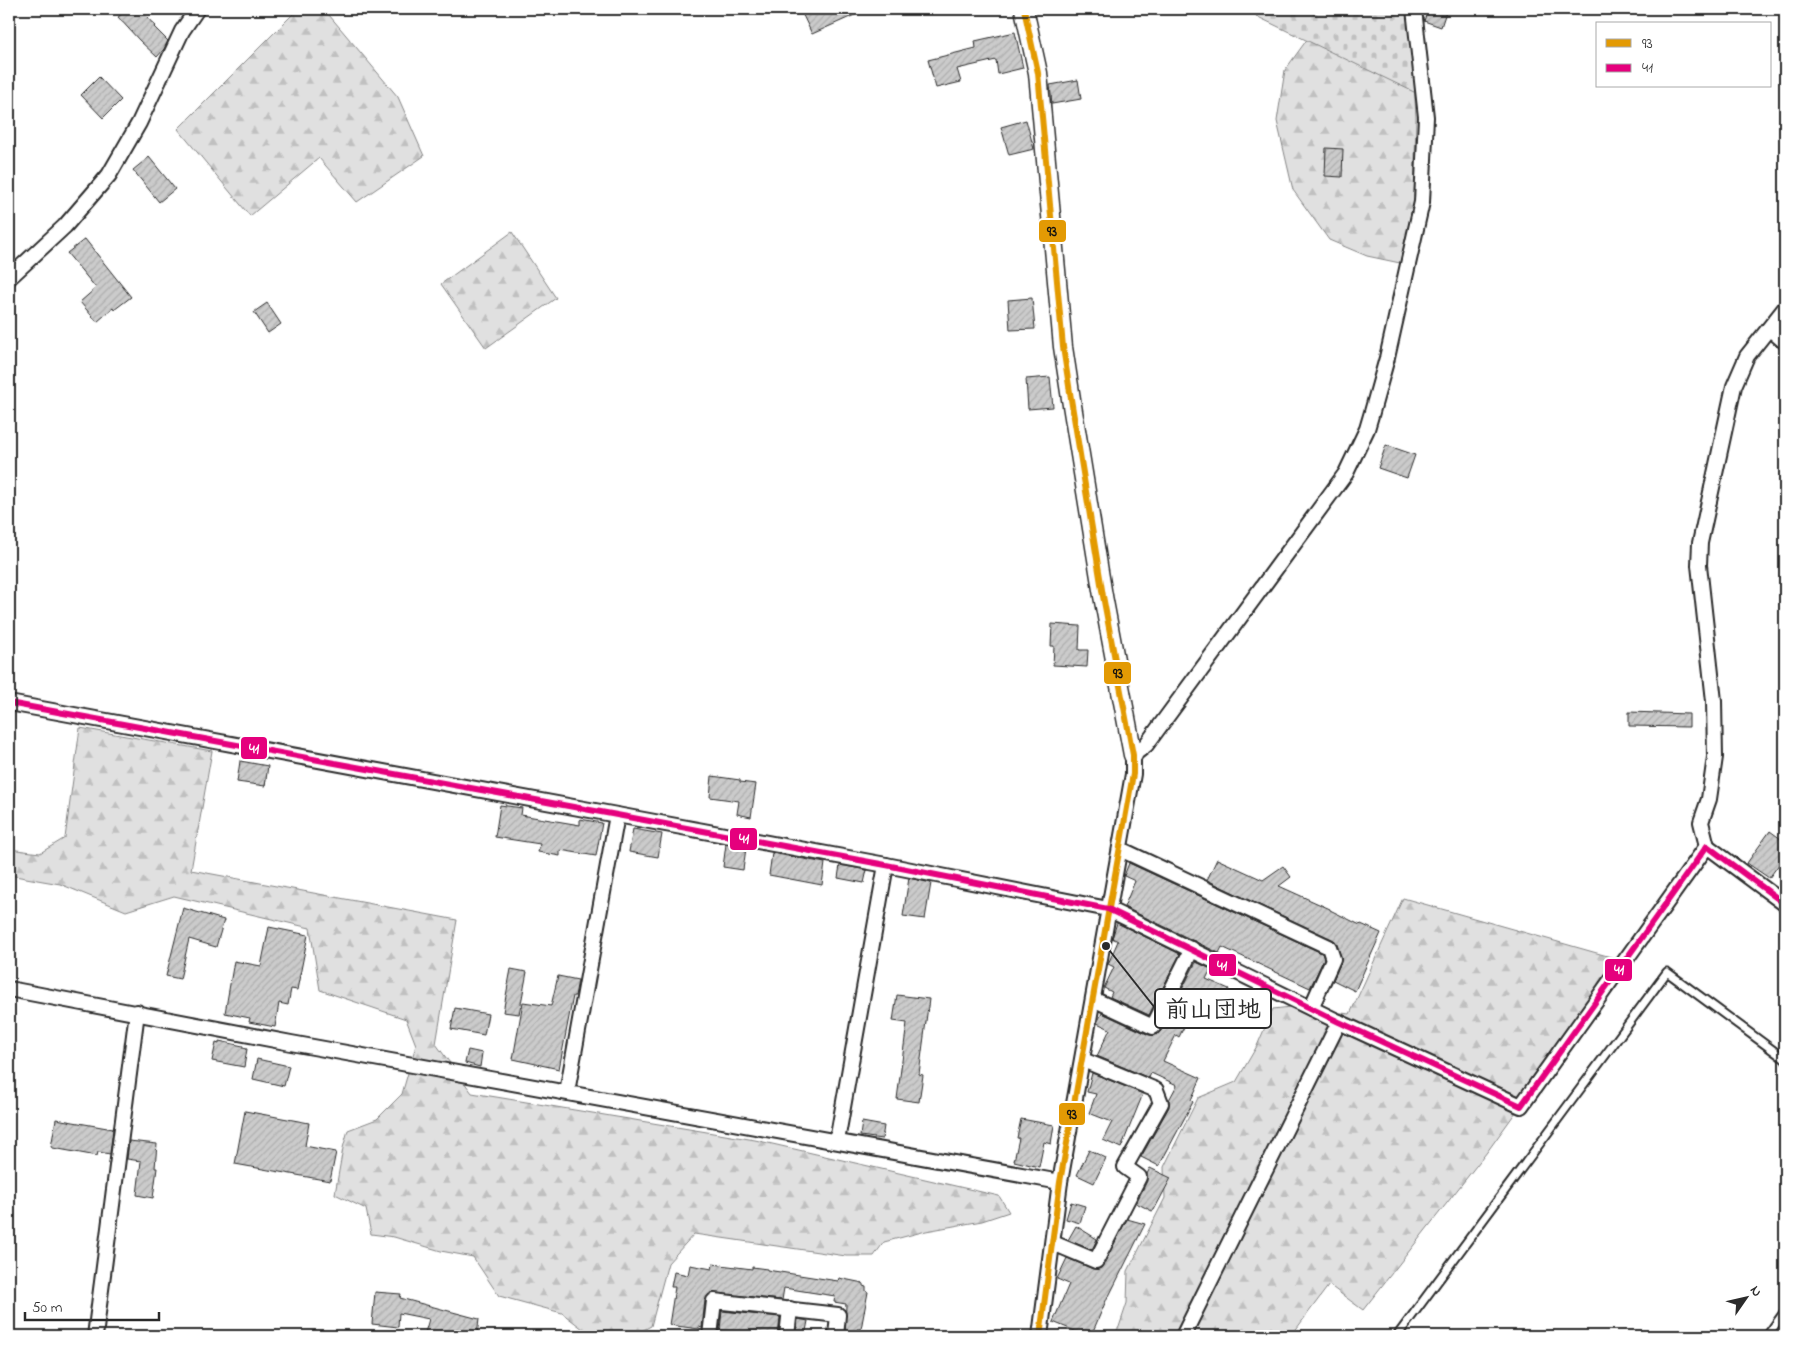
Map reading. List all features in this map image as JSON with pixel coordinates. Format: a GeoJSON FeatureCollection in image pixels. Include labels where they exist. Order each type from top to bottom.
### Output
{"type":"FeatureCollection","features":[{"type":"Feature","properties":{"kind":"street"},"geometry":{"type":"LineString","coordinates":[[9,278],[65,226],[109,175],[139,123],[182,31],[197,9]]}},
{"type":"Feature","properties":{"kind":"street"},"geometry":{"type":"LineString","coordinates":[[1024,9],[1038,73],[1062,337],[1070,399],[1103,596],[1133,755],[1133,774],[1060,1182],[1040,1336]]}},
{"type":"Feature","properties":{"kind":"street"},"geometry":{"type":"LineString","coordinates":[[1133,755],[1146,745],[1346,473],[1367,429],[1387,358],[1422,202],[1426,117],[1414,9]]}},
{"type":"Feature","properties":{"kind":"street"},"geometry":{"type":"LineString","coordinates":[[1785,308],[1747,356],[1734,386],[1700,543],[1699,565],[1714,701],[1715,757],[1708,799],[1701,822],[1707,846],[1785,904]]}},
{"type":"Feature","properties":{"kind":"street"},"geometry":{"type":"LineString","coordinates":[[1770,329],[1785,342]]}},
{"type":"Feature","properties":{"kind":"street"},"geometry":{"type":"LineString","coordinates":[[9,703],[886,865],[1108,909],[1339,1022],[1521,1106],[1707,846]]}},
{"type":"Feature","properties":{"kind":"street"},"geometry":{"type":"LineString","coordinates":[[567,1092],[617,815]]}},
{"type":"Feature","properties":{"kind":"street"},"geometry":{"type":"LineString","coordinates":[[1120,849],[1329,947],[1333,960],[1311,1008]]}},
{"type":"Feature","properties":{"kind":"street"},"geometry":{"type":"LineString","coordinates":[[837,1141],[886,865]]}},
{"type":"Feature","properties":{"kind":"street"},"geometry":{"type":"LineString","coordinates":[[1093,999],[1153,1027],[1192,949]]}},
{"type":"Feature","properties":{"kind":"street"},"geometry":{"type":"LineString","coordinates":[[9,989],[291,1043],[1060,1182]]}},
{"type":"Feature","properties":{"kind":"street"},"geometry":{"type":"LineString","coordinates":[[95,1336],[137,1012]]}},
{"type":"Feature","properties":{"kind":"street"},"geometry":{"type":"LineString","coordinates":[[1183,1336],[1339,1022]]}},
{"type":"Feature","properties":{"kind":"street"},"geometry":{"type":"LineString","coordinates":[[1053,1243],[1096,1261],[1139,1177],[1125,1168],[1161,1103],[1156,1090],[1083,1060]]}},
{"type":"Feature","properties":{"kind":"street"},"geometry":{"type":"LineString","coordinates":[[710,1336],[714,1301],[838,1315],[836,1336]]}},
{"type":"Feature","properties":{"kind":"street"},"geometry":{"type":"LineString","coordinates":[[787,1336],[790,1309]]}},
{"type":"Feature","properties":{"kind":"lane"},"geometry":{"type":"LineString","coordinates":[[1398,1336],[1667,972],[1785,1059]]}},
{"type":"Feature","properties":{"kind":"lane"},"geometry":{"type":"LineString","coordinates":[[1767,1336],[1785,1311]]}},
{"type":"Feature","properties":{"kind":"green space"},"geometry":{"type":"Polygon","coordinates":[[[298,9],[324,9],[398,97],[424,156],[357,202],[319,158],[250,216],[178,129],[298,9]]]}},
{"type":"Feature","properties":{"kind":"green space"},"geometry":{"type":"Polygon","coordinates":[[[1260,9],[1408,9],[1416,93],[1256,16],[1260,9]]]}},
{"type":"Feature","properties":{"kind":"green space"},"geometry":{"type":"Polygon","coordinates":[[[1311,34],[1412,46],[1416,117],[1414,201],[1400,263],[1367,256],[1329,240],[1293,190],[1277,121],[1285,70],[1311,34]]]}},
{"type":"Feature","properties":{"kind":"green space"},"geometry":{"type":"Polygon","coordinates":[[[512,232],[556,298],[486,348],[441,284],[512,232]]]}},
{"type":"Feature","properties":{"kind":"green space"},"geometry":{"type":"Polygon","coordinates":[[[80,728],[212,751],[191,870],[457,920],[436,1044],[472,1093],[755,1140],[999,1196],[1009,1212],[982,1221],[926,1231],[884,1242],[874,1256],[846,1256],[694,1234],[668,1263],[651,1326],[632,1336],[592,1336],[562,1313],[499,1296],[473,1257],[441,1251],[394,1237],[371,1234],[366,1209],[335,1194],[348,1130],[377,1119],[402,1094],[416,1045],[406,1019],[320,990],[310,928],[174,896],[126,911],[60,884],[9,875],[9,849],[40,853],[65,838],[80,728]]]}},
{"type":"Feature","properties":{"kind":"green space"},"geometry":{"type":"Polygon","coordinates":[[[1403,898],[1625,961],[1487,1152],[1363,1310],[1329,1285],[1291,1336],[1113,1336],[1119,1327],[1127,1303],[1128,1271],[1165,1198],[1164,1167],[1198,1098],[1236,1082],[1257,1046],[1273,1009],[1291,1007],[1350,1014],[1403,898]]]}},
{"type":"Feature","properties":{"kind":"building"},"geometry":{"type":"Polygon","coordinates":[[[128,9],[140,9],[168,41],[157,57],[118,17],[128,9]]]}},
{"type":"Feature","properties":{"kind":"building"},"geometry":{"type":"Polygon","coordinates":[[[800,9],[868,9],[812,34],[800,9]]]}},
{"type":"Feature","properties":{"kind":"building"},"geometry":{"type":"Polygon","coordinates":[[[1428,9],[1447,9],[1441,27],[1424,21],[1428,9]]]}},
{"type":"Feature","properties":{"kind":"building"},"geometry":{"type":"Polygon","coordinates":[[[1015,32],[1023,68],[998,74],[996,60],[957,69],[961,82],[936,88],[928,60],[976,48],[975,41],[1015,32]]]}},
{"type":"Feature","properties":{"kind":"building"},"geometry":{"type":"Polygon","coordinates":[[[99,77],[121,100],[103,118],[81,95],[99,77]]]}},
{"type":"Feature","properties":{"kind":"building"},"geometry":{"type":"Polygon","coordinates":[[[1078,80],[1081,99],[1052,104],[1050,85],[1078,80]]]}},
{"type":"Feature","properties":{"kind":"building"},"geometry":{"type":"Polygon","coordinates":[[[1026,120],[1034,149],[1009,155],[1001,127],[1026,120]]]}},
{"type":"Feature","properties":{"kind":"building"},"geometry":{"type":"Polygon","coordinates":[[[1326,148],[1343,149],[1342,177],[1325,176],[1326,148]]]}},
{"type":"Feature","properties":{"kind":"building"},"geometry":{"type":"Polygon","coordinates":[[[149,157],[175,189],[159,202],[133,170],[149,157]]]}},
{"type":"Feature","properties":{"kind":"building"},"geometry":{"type":"Polygon","coordinates":[[[85,239],[131,297],[114,310],[113,308],[97,322],[80,302],[96,288],[67,253],[85,239]]]}},
{"type":"Feature","properties":{"kind":"building"},"geometry":{"type":"Polygon","coordinates":[[[1032,298],[1035,329],[1010,330],[1008,300],[1032,298]]]}},
{"type":"Feature","properties":{"kind":"building"},"geometry":{"type":"Polygon","coordinates":[[[267,303],[281,324],[268,333],[254,312],[267,303]]]}},
{"type":"Feature","properties":{"kind":"building"},"geometry":{"type":"Polygon","coordinates":[[[1050,377],[1053,407],[1028,409],[1026,379],[1050,377]]]}},
{"type":"Feature","properties":{"kind":"building"},"geometry":{"type":"Polygon","coordinates":[[[1386,445],[1415,455],[1407,478],[1378,468],[1386,445]]]}},
{"type":"Feature","properties":{"kind":"building"},"geometry":{"type":"Polygon","coordinates":[[[1052,624],[1080,626],[1079,650],[1088,650],[1087,667],[1053,665],[1054,646],[1051,646],[1052,624]]]}},
{"type":"Feature","properties":{"kind":"building"},"geometry":{"type":"Polygon","coordinates":[[[1629,712],[1689,714],[1689,727],[1629,726],[1629,712]]]}},
{"type":"Feature","properties":{"kind":"building"},"geometry":{"type":"Polygon","coordinates":[[[240,761],[268,766],[265,786],[237,782],[240,761]]]}},
{"type":"Feature","properties":{"kind":"building"},"geometry":{"type":"Polygon","coordinates":[[[712,776],[756,784],[751,817],[737,814],[739,801],[710,797],[712,776]]]}},
{"type":"Feature","properties":{"kind":"building"},"geometry":{"type":"Polygon","coordinates":[[[500,805],[522,808],[521,815],[580,825],[580,819],[602,823],[596,856],[560,850],[560,856],[538,852],[540,844],[495,837],[500,805]]]}},
{"type":"Feature","properties":{"kind":"building"},"geometry":{"type":"Polygon","coordinates":[[[633,829],[662,834],[658,857],[629,852],[633,829]]]}},
{"type":"Feature","properties":{"kind":"building"},"geometry":{"type":"Polygon","coordinates":[[[1770,831],[1785,842],[1785,856],[1769,878],[1747,863],[1770,831]]]}},
{"type":"Feature","properties":{"kind":"building"},"geometry":{"type":"Polygon","coordinates":[[[726,844],[746,848],[743,870],[723,867],[726,844]]]}},
{"type":"Feature","properties":{"kind":"building"},"geometry":{"type":"Polygon","coordinates":[[[772,853],[825,863],[822,885],[769,875],[772,853]]]}},
{"type":"Feature","properties":{"kind":"building"},"geometry":{"type":"Polygon","coordinates":[[[1217,859],[1263,880],[1283,866],[1291,877],[1279,886],[1360,925],[1381,933],[1355,991],[1333,980],[1341,962],[1341,956],[1335,941],[1207,880],[1217,859]]]}},
{"type":"Feature","properties":{"kind":"building"},"geometry":{"type":"Polygon","coordinates":[[[1129,863],[1322,953],[1324,959],[1310,988],[1222,947],[1219,953],[1124,907],[1135,881],[1124,876],[1129,863]]]}},
{"type":"Feature","properties":{"kind":"building"},"geometry":{"type":"Polygon","coordinates":[[[840,865],[867,870],[864,883],[838,878],[840,865]]]}},
{"type":"Feature","properties":{"kind":"building"},"geometry":{"type":"Polygon","coordinates":[[[909,878],[931,883],[925,919],[903,916],[909,878]]]}},
{"type":"Feature","properties":{"kind":"building"},"geometry":{"type":"Polygon","coordinates":[[[183,908],[224,920],[216,947],[189,939],[180,979],[166,976],[183,908]]]}},
{"type":"Feature","properties":{"kind":"building"},"geometry":{"type":"Polygon","coordinates":[[[1117,923],[1180,954],[1149,1015],[1110,997],[1112,992],[1104,988],[1114,967],[1108,964],[1118,941],[1112,938],[1117,923]]]}},
{"type":"Feature","properties":{"kind":"building"},"geometry":{"type":"Polygon","coordinates":[[[269,927],[308,935],[297,990],[291,989],[288,1005],[279,1003],[275,1027],[249,1022],[250,1018],[225,1013],[234,961],[261,966],[269,927]]]}},
{"type":"Feature","properties":{"kind":"building"},"geometry":{"type":"Polygon","coordinates":[[[1196,962],[1211,969],[1206,979],[1229,989],[1215,1023],[1191,1013],[1179,1037],[1176,1035],[1163,1061],[1201,1078],[1191,1100],[1193,1102],[1159,1166],[1141,1157],[1169,1107],[1169,1100],[1177,1085],[1151,1073],[1149,1078],[1097,1056],[1110,1029],[1097,1023],[1102,1013],[1149,1035],[1157,1034],[1161,1031],[1196,962]]]}},
{"type":"Feature","properties":{"kind":"building"},"geometry":{"type":"Polygon","coordinates":[[[511,969],[527,972],[519,1014],[503,1012],[511,969]]]}},
{"type":"Feature","properties":{"kind":"building"},"geometry":{"type":"Polygon","coordinates":[[[558,976],[578,980],[575,996],[573,996],[559,1069],[513,1059],[523,1002],[551,1006],[558,976]]]}},
{"type":"Feature","properties":{"kind":"building"},"geometry":{"type":"Polygon","coordinates":[[[897,995],[929,999],[919,1074],[923,1075],[919,1102],[897,1099],[907,1023],[893,1021],[897,995]]]}},
{"type":"Feature","properties":{"kind":"building"},"geometry":{"type":"Polygon","coordinates":[[[455,1008],[488,1014],[484,1035],[451,1029],[455,1008]]]}},
{"type":"Feature","properties":{"kind":"building"},"geometry":{"type":"Polygon","coordinates":[[[219,1041],[243,1046],[243,1048],[247,1049],[244,1067],[212,1061],[216,1043],[219,1044],[219,1041]]]}},
{"type":"Feature","properties":{"kind":"building"},"geometry":{"type":"Polygon","coordinates":[[[468,1050],[482,1053],[480,1067],[465,1063],[468,1050]]]}},
{"type":"Feature","properties":{"kind":"building"},"geometry":{"type":"Polygon","coordinates":[[[257,1059],[289,1066],[284,1086],[253,1079],[257,1059]]]}},
{"type":"Feature","properties":{"kind":"building"},"geometry":{"type":"Polygon","coordinates":[[[1092,1073],[1143,1094],[1121,1148],[1103,1140],[1112,1122],[1089,1113],[1096,1094],[1087,1092],[1092,1073]]]}},
{"type":"Feature","properties":{"kind":"building"},"geometry":{"type":"Polygon","coordinates":[[[245,1111],[309,1123],[305,1146],[336,1152],[330,1181],[235,1164],[245,1111]]]}},
{"type":"Feature","properties":{"kind":"building"},"geometry":{"type":"Polygon","coordinates":[[[56,1119],[113,1129],[110,1154],[98,1152],[97,1156],[51,1147],[56,1119]]]}},
{"type":"Feature","properties":{"kind":"building"},"geometry":{"type":"Polygon","coordinates":[[[1021,1119],[1054,1125],[1051,1144],[1044,1142],[1039,1167],[1014,1161],[1021,1119]]]}},
{"type":"Feature","properties":{"kind":"building"},"geometry":{"type":"Polygon","coordinates":[[[862,1122],[884,1126],[882,1139],[860,1136],[862,1122]]]}},
{"type":"Feature","properties":{"kind":"building"},"geometry":{"type":"Polygon","coordinates":[[[129,1141],[157,1144],[155,1168],[157,1168],[153,1198],[137,1195],[141,1161],[127,1159],[129,1141]]]}},
{"type":"Feature","properties":{"kind":"building"},"geometry":{"type":"Polygon","coordinates":[[[1089,1150],[1106,1158],[1094,1183],[1077,1175],[1089,1150]]]}},
{"type":"Feature","properties":{"kind":"building"},"geometry":{"type":"Polygon","coordinates":[[[1150,1168],[1171,1178],[1152,1211],[1136,1203],[1147,1181],[1147,1174],[1150,1168]]]}},
{"type":"Feature","properties":{"kind":"building"},"geometry":{"type":"Polygon","coordinates":[[[1071,1202],[1085,1206],[1080,1223],[1066,1219],[1071,1202]]]}},
{"type":"Feature","properties":{"kind":"building"},"geometry":{"type":"Polygon","coordinates":[[[1127,1219],[1145,1224],[1108,1296],[1091,1336],[1053,1322],[1069,1284],[1057,1279],[1067,1258],[1093,1269],[1101,1268],[1127,1219]]]}},
{"type":"Feature","properties":{"kind":"building"},"geometry":{"type":"Polygon","coordinates":[[[1076,1226],[1097,1239],[1092,1250],[1068,1240],[1076,1226]]]}},
{"type":"Feature","properties":{"kind":"building"},"geometry":{"type":"Polygon","coordinates":[[[713,1264],[767,1269],[838,1281],[839,1278],[863,1283],[868,1292],[861,1329],[857,1329],[857,1335],[845,1333],[846,1304],[834,1302],[835,1296],[784,1288],[782,1300],[711,1293],[705,1300],[702,1328],[669,1325],[675,1287],[671,1287],[674,1272],[688,1275],[690,1265],[712,1269],[713,1264]]]}},
{"type":"Feature","properties":{"kind":"building"},"geometry":{"type":"Polygon","coordinates":[[[375,1292],[401,1294],[400,1298],[479,1319],[477,1336],[424,1336],[429,1319],[399,1313],[398,1327],[372,1324],[375,1292]]]}},
{"type":"Feature","properties":{"kind":"building"},"geometry":{"type":"Polygon","coordinates":[[[722,1311],[780,1317],[778,1336],[720,1330],[722,1311]]]}},
{"type":"Feature","properties":{"kind":"building"},"geometry":{"type":"Polygon","coordinates":[[[798,1319],[808,1321],[805,1336],[796,1336],[798,1319]]]}},
{"type":"Feature","properties":{"kind":"transit line","name":"93"},"geometry":{"type":"LineString","coordinates":[[1024,9],[1038,73],[1063,347],[1103,596],[1133,755],[1133,774],[1060,1182],[1040,1336]]}},
{"type":"Feature","properties":{"kind":"transit line","name":"41"},"geometry":{"type":"LineString","coordinates":[[9,703],[886,865],[1108,909],[1339,1022],[1521,1106],[1707,846],[1785,904]]}},
{"type":"Feature","properties":{"kind":"place","name":"前山団地"},"geometry":{"type":"Point","coordinates":[1106,946]}}]}
